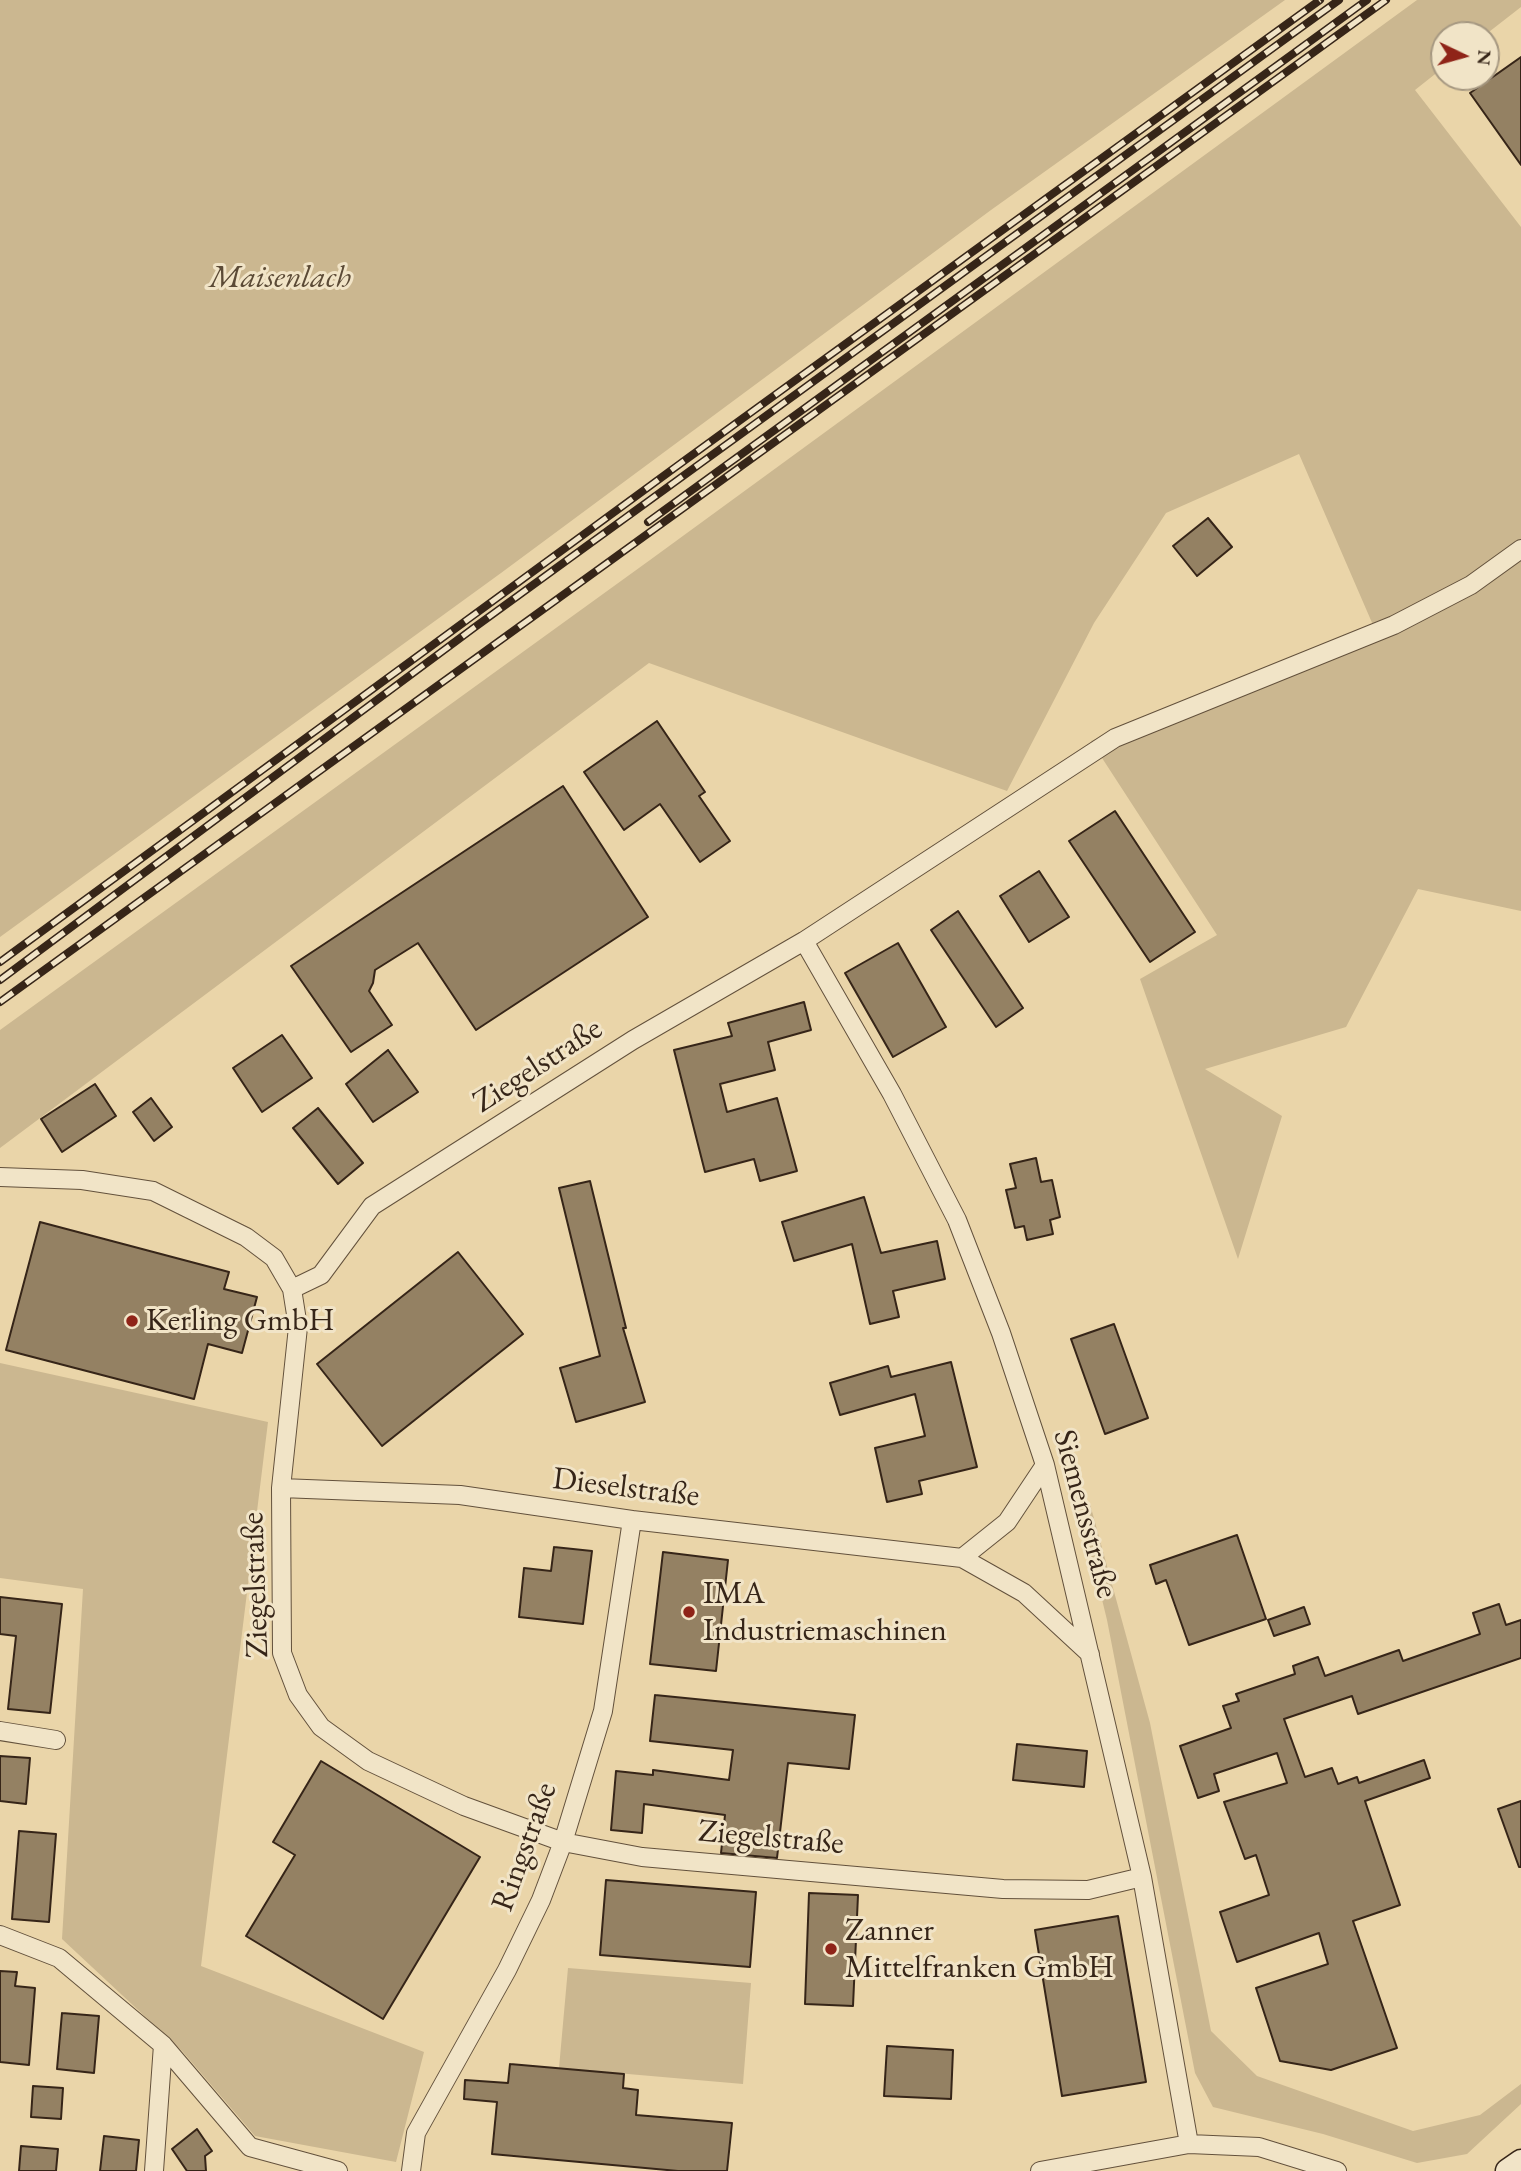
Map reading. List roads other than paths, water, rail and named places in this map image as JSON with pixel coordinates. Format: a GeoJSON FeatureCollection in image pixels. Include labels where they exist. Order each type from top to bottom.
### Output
{"type":"FeatureCollection","features":[{"type":"Feature","properties":{"kind":"main road"},"geometry":{"type":"LineString","coordinates":[[1508,2171],[1521,2162]]}},
{"type":"Feature","properties":{"kind":"street","name":"Ziegelstraße"},"geometry":{"type":"LineString","coordinates":[[1142,1877],[1088,1891],[1003,1889],[642,1857],[563,1842],[464,1806],[368,1761],[321,1727],[298,1695],[282,1653],[281,1488],[298,1327],[292,1289],[321,1275],[372,1206],[633,1040],[804,941],[1115,738],[1394,625],[1471,585],[1521,550]]}},
{"type":"Feature","properties":{"kind":"street","name":"Siemensstraße"},"geometry":{"type":"LineString","coordinates":[[804,941],[892,1094],[957,1220],[1000,1333],[1045,1465],[1142,1877],[1189,2144]]}},
{"type":"Feature","properties":{"kind":"street"},"geometry":{"type":"LineString","coordinates":[[0,1177],[82,1180],[153,1191],[246,1237],[275,1258],[292,1289]]}},
{"type":"Feature","properties":{"kind":"street"},"geometry":{"type":"LineString","coordinates":[[962,1558],[1007,1522],[1045,1465]]}},
{"type":"Feature","properties":{"kind":"street","name":"Dieselstraße"},"geometry":{"type":"LineString","coordinates":[[281,1488],[460,1495],[632,1520],[962,1558],[1024,1593],[1091,1655]]}},
{"type":"Feature","properties":{"kind":"street","name":"Ringstraße"},"geometry":{"type":"LineString","coordinates":[[411,2171],[416,2133],[507,1970],[541,1900],[563,1842],[603,1711],[632,1520]]}},
{"type":"Feature","properties":{"kind":"street"},"geometry":{"type":"LineString","coordinates":[[0,1731],[55,1741]]}},
{"type":"Feature","properties":{"kind":"street"},"geometry":{"type":"LineString","coordinates":[[0,1935],[59,1958],[163,2045],[250,2147],[338,2171]]}},
{"type":"Feature","properties":{"kind":"street"},"geometry":{"type":"LineString","coordinates":[[155,2171],[163,2045]]}},
{"type":"Feature","properties":{"kind":"street"},"geometry":{"type":"LineString","coordinates":[[1040,2171],[1189,2144],[1259,2147],[1338,2171]]}},
{"type":"Feature","properties":{"kind":"railway"},"geometry":{"type":"LineString","coordinates":[[0,962],[1320,0]]}},
{"type":"Feature","properties":{"kind":"railway"},"geometry":{"type":"LineString","coordinates":[[0,980],[475,627],[1339,0]]}},
{"type":"Feature","properties":{"kind":"railway"},"geometry":{"type":"LineString","coordinates":[[648,522],[1367,0]]}},
{"type":"Feature","properties":{"kind":"railway"},"geometry":{"type":"LineString","coordinates":[[0,1002],[1386,0]]}},
{"type":"Feature","properties":{"kind":"place","name":"Kerling GmbH"},"geometry":{"type":"Point","coordinates":[132,1321]}},
{"type":"Feature","properties":{"kind":"place","name":"IMA Industriemaschinen"},"geometry":{"type":"Point","coordinates":[689,1612]}},
{"type":"Feature","properties":{"kind":"place","name":"Zanner Mittelfranken GmbH"},"geometry":{"type":"Point","coordinates":[831,1949]}},
{"type":"Feature","properties":{"kind":"park label","name":"Maisenlach"},"geometry":{"type":"Point","coordinates":[280,278]}}]}
